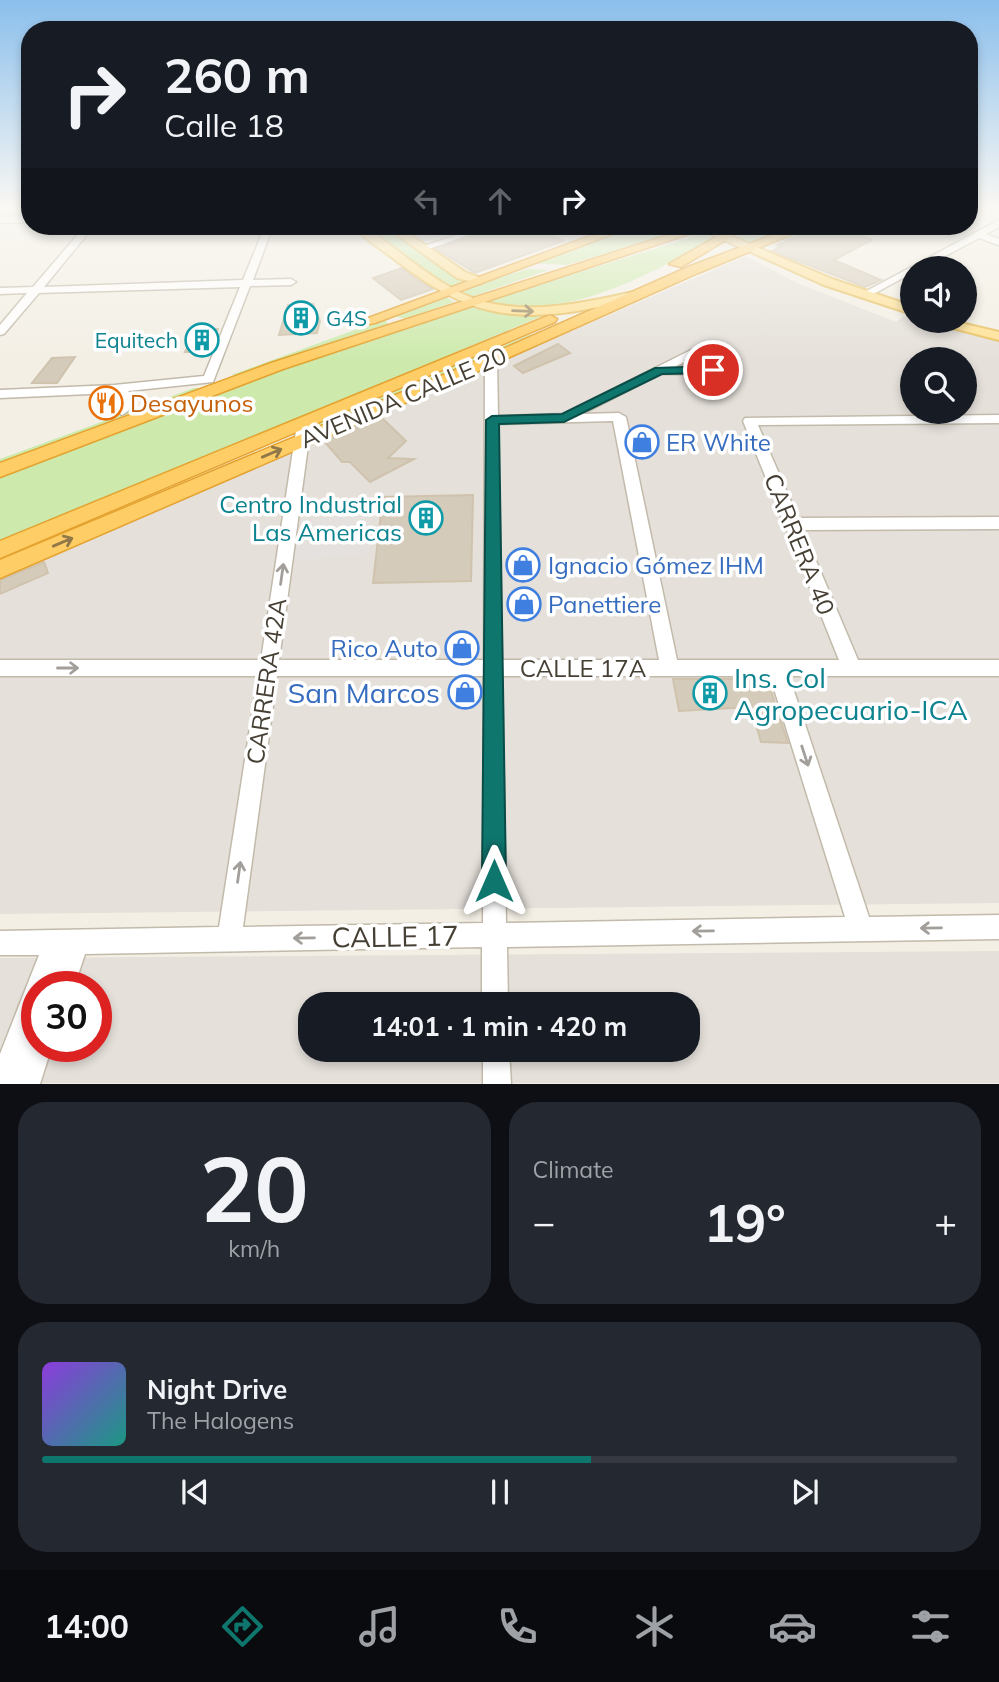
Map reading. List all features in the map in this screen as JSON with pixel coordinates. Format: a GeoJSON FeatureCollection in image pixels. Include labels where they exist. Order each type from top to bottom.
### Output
{"type":"FeatureCollection","features":[{"type":"Feature","properties":{"kind":"highway"},"geometry":{"type":"LineString","coordinates":[[392,320],[448,292],[539,259]]}},
{"type":"Feature","properties":{"kind":"highway"},"geometry":{"type":"LineString","coordinates":[[0,456],[122,411],[213,383],[392,320],[469,302],[603,259]]}},
{"type":"Feature","properties":{"kind":"highway","name":"AVENIDA CALLE 20"},"geometry":{"type":"LineString","coordinates":[[0,569],[148,506],[527,328],[662,271],[685,259]]}},
{"type":"Feature","properties":{"kind":"highway","name":"AVENIDA CALLE 20"},"geometry":{"type":"LineString","coordinates":[[0,550],[161,484],[491,360],[725,259]]}},
{"type":"Feature","properties":{"kind":"highway"},"geometry":{"type":"LineString","coordinates":[[516,267],[587,264]]}},
{"type":"Feature","properties":{"kind":"highway"},"geometry":{"type":"LineString","coordinates":[[638,295],[662,271]]}},
{"type":"Feature","properties":{"kind":"highway"},"geometry":{"type":"LineString","coordinates":[[527,328],[555,332]]}},
{"type":"Feature","properties":{"kind":"highway"},"geometry":{"type":"LineString","coordinates":[[0,470],[213,383]]}},
{"type":"Feature","properties":{"kind":"highway"},"geometry":{"type":"LineString","coordinates":[[148,506],[161,484]]}},
{"type":"Feature","properties":{"kind":"main road"},"geometry":{"type":"LineString","coordinates":[[402,259],[448,292],[469,302],[513,311],[544,311],[638,295]]}},
{"type":"Feature","properties":{"kind":"main road"},"geometry":{"type":"LineString","coordinates":[[438,259],[463,276],[480,280]]}},
{"type":"Feature","properties":{"kind":"main road"},"geometry":{"type":"LineString","coordinates":[[766,259],[844,293],[900,312]]}},
{"type":"Feature","properties":{"kind":"main road"},"geometry":{"type":"LineString","coordinates":[[769,259],[900,306]]}},
{"type":"Feature","properties":{"kind":"main road"},"geometry":{"type":"LineString","coordinates":[[977,326],[999,331]]}},
{"type":"Feature","properties":{"kind":"main road"},"geometry":{"type":"LineString","coordinates":[[977,331],[999,336]]}},
{"type":"Feature","properties":{"kind":"street"},"geometry":{"type":"LineString","coordinates":[[0,332],[63,259]]}},
{"type":"Feature","properties":{"kind":"street"},"geometry":{"type":"LineString","coordinates":[[0,394],[213,383],[256,259]]}},
{"type":"Feature","properties":{"kind":"street"},"geometry":{"type":"LineString","coordinates":[[864,295],[900,276]]}},
{"type":"Feature","properties":{"kind":"street"},"geometry":{"type":"LineString","coordinates":[[0,291],[292,282]]}},
{"type":"Feature","properties":{"kind":"street"},"geometry":{"type":"LineString","coordinates":[[491,360],[495,668],[495,992]]}},
{"type":"Feature","properties":{"kind":"street"},"geometry":{"type":"LineString","coordinates":[[564,418],[659,370]]}},
{"type":"Feature","properties":{"kind":"street"},"geometry":{"type":"LineString","coordinates":[[114,389],[128,396],[122,411]]}},
{"type":"Feature","properties":{"kind":"street"},"geometry":{"type":"LineString","coordinates":[[492,420],[620,417],[670,668]]}},
{"type":"Feature","properties":{"kind":"street","name":"CARRERA 40"},"geometry":{"type":"LineString","coordinates":[[852,668],[790,524],[750,421],[999,419]]}},
{"type":"Feature","properties":{"kind":"street","name":"CARRERA 42A"},"geometry":{"type":"LineString","coordinates":[[229,939],[303,432]]}},
{"type":"Feature","properties":{"kind":"street"},"geometry":{"type":"LineString","coordinates":[[790,524],[999,523]]}},
{"type":"Feature","properties":{"kind":"street","name":"CALLE 17A"},"geometry":{"type":"LineString","coordinates":[[2,671],[268,668],[999,668]]}},
{"type":"Feature","properties":{"kind":"street"},"geometry":{"type":"LineString","coordinates":[[777,668],[861,929]]}},
{"type":"Feature","properties":{"kind":"street","name":"CALLE 17"},"geometry":{"type":"LineString","coordinates":[[0,943],[999,926]]}},
{"type":"Feature","properties":{"kind":"street"},"geometry":{"type":"LineString","coordinates":[[63,971],[66,942]]}},
{"type":"Feature","properties":{"kind":"street"},"geometry":{"type":"LineString","coordinates":[[49,971],[66,942]]}},
{"type":"Feature","properties":{"kind":"street"},"geometry":{"type":"LineString","coordinates":[[2,1083],[21,1033]]}},
{"type":"Feature","properties":{"kind":"street"},"geometry":{"type":"LineString","coordinates":[[26,1083],[33,1062]]}},
{"type":"Feature","properties":{"kind":"street"},"geometry":{"type":"LineString","coordinates":[[496,1062],[497,1083]]}},
{"type":"Feature","properties":{"kind":"shaded area"},"geometry":{"type":"Polygon","coordinates":[[[740,259],[751,259],[797,283],[896,322],[900,319],[900,333],[973,333],[999,339],[999,903],[0,914],[0,577],[740,259]]]}},
{"type":"Feature","properties":{"kind":"shaded area"},"geometry":{"type":"Polygon","coordinates":[[[370,515],[369,554],[293,560],[301,520],[370,515]]]}},
{"type":"Feature","properties":{"kind":"shaded area"},"geometry":{"type":"Polygon","coordinates":[[[999,951],[999,1083],[0,1083],[0,958],[999,951]]]}},
{"type":"Feature","properties":{"kind":"green space"},"geometry":{"type":"Polygon","coordinates":[[[409,259],[435,259],[470,281],[450,288],[409,259]]]}},
{"type":"Feature","properties":{"kind":"green space"},"geometry":{"type":"Polygon","coordinates":[[[543,259],[588,259],[567,265],[531,263],[543,259]]]}},
{"type":"Feature","properties":{"kind":"green space"},"geometry":{"type":"Polygon","coordinates":[[[623,259],[677,259],[634,280],[575,301],[514,307],[482,302],[623,259]]]}},
{"type":"Feature","properties":{"kind":"green space"},"geometry":{"type":"Polygon","coordinates":[[[528,269],[548,270],[468,298],[455,291],[528,269]]]}},
{"type":"Feature","properties":{"kind":"green space"},"geometry":{"type":"Polygon","coordinates":[[[445,296],[454,302],[406,319],[394,316],[445,296]]]}},
{"type":"Feature","properties":{"kind":"green space"},"geometry":{"type":"Polygon","coordinates":[[[470,306],[506,314],[547,314],[0,543],[0,476],[287,367],[470,306]]]}},
{"type":"Feature","properties":{"kind":"green space"},"geometry":{"type":"Polygon","coordinates":[[[385,319],[388,324],[381,327],[238,375],[231,375],[385,319]]]}},
{"type":"Feature","properties":{"kind":"green space"},"geometry":{"type":"Polygon","coordinates":[[[547,333],[316,432],[313,426],[529,335],[547,333]]]}},
{"type":"Feature","properties":{"kind":"green space"},"geometry":{"type":"Polygon","coordinates":[[[194,388],[204,388],[0,465],[0,459],[194,388]]]}},
{"type":"Feature","properties":{"kind":"building"},"geometry":{"type":"Polygon","coordinates":[[[452,259],[515,259],[475,273],[452,259]]]}},
{"type":"Feature","properties":{"kind":"building"},"geometry":{"type":"Polygon","coordinates":[[[792,259],[837,259],[834,260],[881,280],[865,287],[792,259]]]}},
{"type":"Feature","properties":{"kind":"building"},"geometry":{"type":"Polygon","coordinates":[[[402,268],[433,289],[401,300],[373,278],[402,268]]]}},
{"type":"Feature","properties":{"kind":"building","name":"G4S"},"geometry":{"type":"Polygon","coordinates":[[[313,304],[320,321],[317,333],[279,335],[288,305],[313,304]]]}},
{"type":"Feature","properties":{"kind":"building","name":"Equitech"},"geometry":{"type":"Polygon","coordinates":[[[197,329],[218,329],[207,352],[185,352],[197,329]]]}},
{"type":"Feature","properties":{"kind":"building"},"geometry":{"type":"Polygon","coordinates":[[[558,344],[570,353],[523,373],[514,366],[558,344]]]}},
{"type":"Feature","properties":{"kind":"building"},"geometry":{"type":"Polygon","coordinates":[[[75,357],[57,383],[32,383],[52,358],[75,357]]]}},
{"type":"Feature","properties":{"kind":"building"},"geometry":{"type":"Polygon","coordinates":[[[380,416],[406,441],[388,458],[414,459],[370,482],[350,462],[342,462],[324,441],[380,416]]]}},
{"type":"Feature","properties":{"kind":"building","name":"Centro Industrial Las Americas"},"geometry":{"type":"Polygon","coordinates":[[[473,495],[471,581],[373,583],[383,497],[473,495]]]}},
{"type":"Feature","properties":{"kind":"building"},"geometry":{"type":"Polygon","coordinates":[[[44,562],[48,573],[0,594],[0,580],[44,562]]]}},
{"type":"Feature","properties":{"kind":"building"},"geometry":{"type":"Polygon","coordinates":[[[673,679],[767,679],[788,743],[761,742],[751,707],[679,711],[673,679]]]}},
{"type":"Feature","properties":{"kind":"building","name":"San Marcos"},"geometry":{"type":"Polygon","coordinates":[[[457,684],[474,684],[474,700],[457,700],[457,684]]]}},
{"type":"Feature","properties":{"kind":"place","name":"G4S"},"geometry":{"type":"Point","coordinates":[301,318]}},
{"type":"Feature","properties":{"kind":"place","name":"Equitech"},"geometry":{"type":"Point","coordinates":[202,340]}},
{"type":"Feature","properties":{"kind":"place","name":"Desayunos"},"geometry":{"type":"Point","coordinates":[106,403]}},
{"type":"Feature","properties":{"kind":"place","name":"ER White"},"geometry":{"type":"Point","coordinates":[642,442]}},
{"type":"Feature","properties":{"kind":"place","name":"Centro Industrial Las Americas"},"geometry":{"type":"Point","coordinates":[426,518]}},
{"type":"Feature","properties":{"kind":"place","name":"Ignacio Gómez IHM"},"geometry":{"type":"Point","coordinates":[523,565]}},
{"type":"Feature","properties":{"kind":"place","name":"Panettiere"},"geometry":{"type":"Point","coordinates":[524,604]}},
{"type":"Feature","properties":{"kind":"place","name":"Rico Auto"},"geometry":{"type":"Point","coordinates":[462,648]}},
{"type":"Feature","properties":{"kind":"place","name":"San Marcos"},"geometry":{"type":"Point","coordinates":[465,692]}},
{"type":"Feature","properties":{"kind":"place","name":"Ins. Col Agropecuario-ICA"},"geometry":{"type":"Point","coordinates":[710,693]}},
{"type":"Feature","properties":{"kind":"route"},"geometry":{"type":"LineString","coordinates":[[494,881],[492,420],[564,418],[659,370],[713,370]]}}]}
